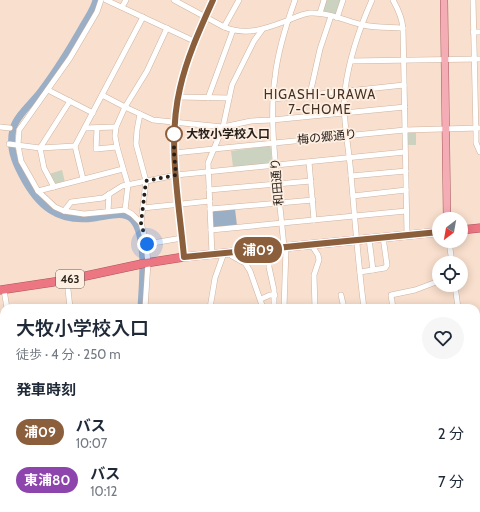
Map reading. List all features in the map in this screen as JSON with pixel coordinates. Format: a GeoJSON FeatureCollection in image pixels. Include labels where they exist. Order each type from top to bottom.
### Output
{"type":"FeatureCollection","features":[{"type":"Feature","properties":{"kind":"highway"},"geometry":{"type":"LineString","coordinates":[[468,229],[480,228]]}},
{"type":"Feature","properties":{"kind":"highway","name":"463"},"geometry":{"type":"LineString","coordinates":[[2,290],[67,280],[184,257],[432,233]]}},
{"type":"Feature","properties":{"kind":"main road"},"geometry":{"type":"LineString","coordinates":[[444,0],[447,212]]}},
{"type":"Feature","properties":{"kind":"street"},"geometry":{"type":"LineString","coordinates":[[13,144],[20,130],[70,58],[97,12],[101,0]]}},
{"type":"Feature","properties":{"kind":"street"},"geometry":{"type":"LineString","coordinates":[[106,0],[194,41]]}},
{"type":"Feature","properties":{"kind":"street"},"geometry":{"type":"LineString","coordinates":[[122,7],[126,0]]}},
{"type":"Feature","properties":{"kind":"street"},"geometry":{"type":"LineString","coordinates":[[174,0],[181,2],[224,26],[233,30],[244,32],[262,30],[309,13],[320,13],[361,25],[403,28]]}},
{"type":"Feature","properties":{"kind":"street"},"geometry":{"type":"LineString","coordinates":[[184,257],[174,153],[175,122],[178,97],[185,68],[194,41],[213,0]]}},
{"type":"Feature","properties":{"kind":"street"},"geometry":{"type":"LineString","coordinates":[[224,26],[239,0]]}},
{"type":"Feature","properties":{"kind":"street","name":"和田通り"},"geometry":{"type":"LineString","coordinates":[[284,304],[286,250],[284,247],[281,223],[272,120],[275,76],[280,48],[295,0]]}},
{"type":"Feature","properties":{"kind":"street"},"geometry":{"type":"LineString","coordinates":[[320,13],[324,0]]}},
{"type":"Feature","properties":{"kind":"street"},"geometry":{"type":"LineString","coordinates":[[310,94],[320,49],[334,17],[344,0]]}},
{"type":"Feature","properties":{"kind":"street"},"geometry":{"type":"LineString","coordinates":[[364,304],[356,240],[345,112],[345,90],[361,25],[372,0]]}},
{"type":"Feature","properties":{"kind":"street"},"geometry":{"type":"LineString","coordinates":[[393,0],[399,12],[403,28],[407,235]]}},
{"type":"Feature","properties":{"kind":"street"},"geometry":{"type":"LineString","coordinates":[[473,0],[473,32],[477,59],[478,102],[478,128],[476,142],[480,152]]}},
{"type":"Feature","properties":{"kind":"street"},"geometry":{"type":"LineString","coordinates":[[83,179],[76,146],[143,17]]}},
{"type":"Feature","properties":{"kind":"street"},"geometry":{"type":"LineString","coordinates":[[125,210],[128,185],[116,147],[116,127],[125,107],[148,71],[167,28]]}},
{"type":"Feature","properties":{"kind":"street"},"geometry":{"type":"LineString","coordinates":[[208,98],[233,30]]}},
{"type":"Feature","properties":{"kind":"street"},"geometry":{"type":"LineString","coordinates":[[212,254],[208,163],[223,127],[232,85],[254,41],[262,30]]}},
{"type":"Feature","properties":{"kind":"street"},"geometry":{"type":"LineString","coordinates":[[473,32],[480,32]]}},
{"type":"Feature","properties":{"kind":"street"},"geometry":{"type":"LineString","coordinates":[[351,61],[477,59]]}},
{"type":"Feature","properties":{"kind":"street"},"geometry":{"type":"LineString","coordinates":[[273,99],[345,90],[404,85]]}},
{"type":"Feature","properties":{"kind":"street"},"geometry":{"type":"LineString","coordinates":[[48,90],[93,113]]}},
{"type":"Feature","properties":{"kind":"street"},"geometry":{"type":"LineString","coordinates":[[102,95],[153,120],[223,127],[251,121],[404,107]]}},
{"type":"Feature","properties":{"kind":"street"},"geometry":{"type":"LineString","coordinates":[[178,97],[229,98]]}},
{"type":"Feature","properties":{"kind":"street"},"geometry":{"type":"LineString","coordinates":[[54,186],[44,168],[40,148],[70,101]]}},
{"type":"Feature","properties":{"kind":"street"},"geometry":{"type":"LineString","coordinates":[[140,114],[136,144],[146,181],[141,223],[147,244],[145,264],[145,304]]}},
{"type":"Feature","properties":{"kind":"street"},"geometry":{"type":"LineString","coordinates":[[0,127],[10,128]]}},
{"type":"Feature","properties":{"kind":"street"},"geometry":{"type":"LineString","coordinates":[[85,128],[116,127]]}},
{"type":"Feature","properties":{"kind":"street"},"geometry":{"type":"LineString","coordinates":[[97,128],[96,149],[116,147]]}},
{"type":"Feature","properties":{"kind":"street","name":"梅の郷通り"},"geometry":{"type":"LineString","coordinates":[[174,153],[405,130],[478,128]]}},
{"type":"Feature","properties":{"kind":"street"},"geometry":{"type":"LineString","coordinates":[[13,144],[40,148],[76,146]]}},
{"type":"Feature","properties":{"kind":"street"},"geometry":{"type":"LineString","coordinates":[[13,144],[38,191],[54,207],[84,214],[125,210],[132,214],[141,223]]}},
{"type":"Feature","properties":{"kind":"street"},"geometry":{"type":"LineString","coordinates":[[64,210],[71,202],[103,198],[122,186],[176,175],[405,152]]}},
{"type":"Feature","properties":{"kind":"street"},"geometry":{"type":"LineString","coordinates":[[309,162],[314,220]]}},
{"type":"Feature","properties":{"kind":"street"},"geometry":{"type":"LineString","coordinates":[[38,191],[124,169]]}},
{"type":"Feature","properties":{"kind":"street"},"geometry":{"type":"LineString","coordinates":[[351,176],[406,171]]}},
{"type":"Feature","properties":{"kind":"street"},"geometry":{"type":"LineString","coordinates":[[210,190],[311,180]]}},
{"type":"Feature","properties":{"kind":"street"},"geometry":{"type":"LineString","coordinates":[[353,196],[406,190]]}},
{"type":"Feature","properties":{"kind":"street"},"geometry":{"type":"LineString","coordinates":[[108,211],[109,194]]}},
{"type":"Feature","properties":{"kind":"street"},"geometry":{"type":"LineString","coordinates":[[210,210],[313,200]]}},
{"type":"Feature","properties":{"kind":"street"},"geometry":{"type":"LineString","coordinates":[[143,208],[210,201]]}},
{"type":"Feature","properties":{"kind":"street"},"geometry":{"type":"LineString","coordinates":[[212,230],[406,211]]}},
{"type":"Feature","properties":{"kind":"street"},"geometry":{"type":"LineString","coordinates":[[360,272],[385,268],[387,265],[383,237]]}},
{"type":"Feature","properties":{"kind":"street"},"geometry":{"type":"LineString","coordinates":[[147,244],[182,238]]}},
{"type":"Feature","properties":{"kind":"street"},"geometry":{"type":"LineString","coordinates":[[369,239],[373,270]]}},
{"type":"Feature","properties":{"kind":"street"},"geometry":{"type":"LineString","coordinates":[[311,244],[318,255],[318,262],[314,275],[315,304]]}},
{"type":"Feature","properties":{"kind":"street"},"geometry":{"type":"LineString","coordinates":[[269,249],[269,267],[275,295],[274,304]]}},
{"type":"Feature","properties":{"kind":"street"},"geometry":{"type":"LineString","coordinates":[[211,304],[215,278],[227,253],[245,263],[248,267],[255,281],[262,304]]}},
{"type":"Feature","properties":{"kind":"street"},"geometry":{"type":"LineString","coordinates":[[67,280],[70,304]]}},
{"type":"Feature","properties":{"kind":"street"},"geometry":{"type":"LineString","coordinates":[[392,304],[391,295],[415,290],[432,284]]}},
{"type":"Feature","properties":{"kind":"street"},"geometry":{"type":"LineString","coordinates":[[2,290],[5,304]]}},
{"type":"Feature","properties":{"kind":"street"},"geometry":{"type":"LineString","coordinates":[[456,292],[457,304]]}},
{"type":"Feature","properties":{"kind":"street"},"geometry":{"type":"LineString","coordinates":[[261,299],[270,295],[275,295]]}},
{"type":"Feature","properties":{"kind":"street"},"geometry":{"type":"LineString","coordinates":[[341,295],[343,304]]}},
{"type":"Feature","properties":{"kind":"green space"},"geometry":{"type":"Polygon","coordinates":[[[326,0],[343,0],[337,15],[323,12],[326,0]]]}},
{"type":"Feature","properties":{"kind":"green space"},"geometry":{"type":"Polygon","coordinates":[[[407,133],[416,133],[416,145],[408,145],[407,133]]]}},
{"type":"Feature","properties":{"kind":"green space"},"geometry":{"type":"Polygon","coordinates":[[[269,146],[271,148],[272,163],[233,167],[231,151],[269,146]]]}},
{"type":"Feature","properties":{"kind":"green space"},"geometry":{"type":"Polygon","coordinates":[[[62,170],[65,182],[56,184],[49,174],[62,170]]]}},
{"type":"Feature","properties":{"kind":"water"},"geometry":{"type":"Polygon","coordinates":[[[235,209],[237,226],[213,227],[212,213],[214,211],[235,209]]]}},
{"type":"Feature","properties":{"kind":"waterway"},"geometry":{"type":"LineString","coordinates":[[96,0],[91,13],[58,67],[15,124],[12,136],[12,148],[17,164],[28,186],[42,204],[50,210],[70,218],[94,218],[119,214],[128,216],[132,219],[137,227],[142,249],[143,275],[141,304]]}},
{"type":"Feature","properties":{"kind":"bus line","name":"浦09"},"geometry":{"type":"LineString","coordinates":[[213,0],[189,55],[179,88],[176,109],[174,153],[184,257],[432,233]]}},
{"type":"Feature","properties":{"kind":"place","name":"大牧小学校入口"},"geometry":{"type":"Point","coordinates":[174,134]}},
{"type":"Feature","properties":{"kind":"district","name":"HIGASHI-URAWA 7-CHOME"},"geometry":{"type":"Point","coordinates":[320,102]}},
{"type":"Feature","properties":{"kind":"route"},"geometry":{"type":"LineString","coordinates":[[147,244],[141,223],[146,181],[176,175],[174,132],[174,134]]}}]}
